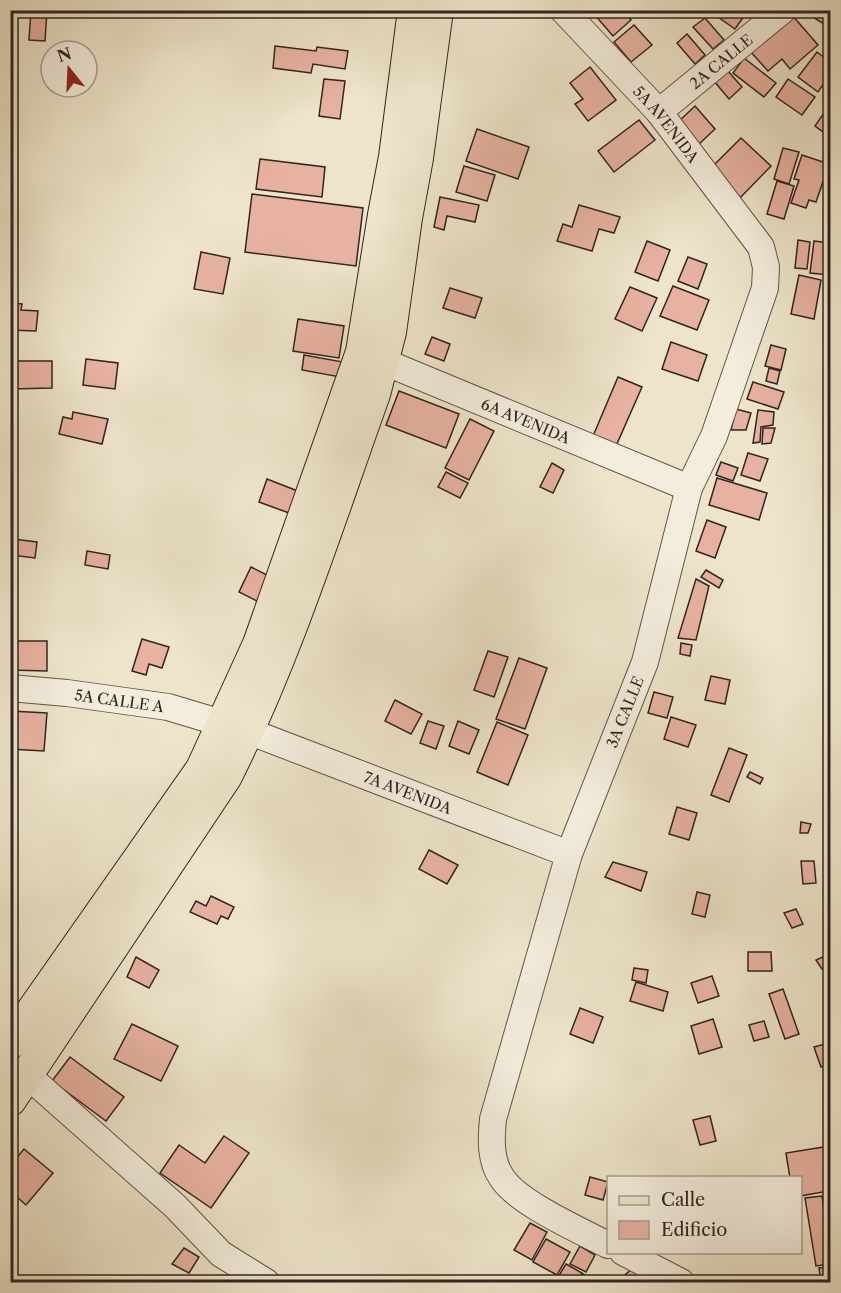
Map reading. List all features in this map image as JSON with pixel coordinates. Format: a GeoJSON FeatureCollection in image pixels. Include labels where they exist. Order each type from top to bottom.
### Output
{"type":"FeatureCollection","features":[{"type":"Feature","properties":{"kind":"main road"},"geometry":{"type":"LineString","coordinates":[[406,158],[414,10]]}},
{"type":"Feature","properties":{"kind":"main road"},"geometry":{"type":"LineString","coordinates":[[19,1088],[226,776],[236,727],[259,644],[373,357],[395,217],[437,10]]}},
{"type":"Feature","properties":{"kind":"main road"},"geometry":{"type":"LineString","coordinates":[[48,1044],[16,1035],[202,769],[236,727]]}},
{"type":"Feature","properties":{"kind":"street","name":"5A AVENIDA"},"geometry":{"type":"LineString","coordinates":[[563,10],[659,112],[761,247]]}},
{"type":"Feature","properties":{"kind":"street","name":"2A CALLE"},"geometry":{"type":"LineString","coordinates":[[659,112],[783,10]]}},
{"type":"Feature","properties":{"kind":"street","name":"3A CALLE"},"geometry":{"type":"LineString","coordinates":[[607,1244],[526,1200],[501,1178],[490,1148],[493,1119],[568,854],[645,662],[689,488],[714,436],[765,288],[766,267],[761,247]]}},
{"type":"Feature","properties":{"kind":"street","name":"6A AVENIDA"},"geometry":{"type":"LineString","coordinates":[[373,357],[689,488]]}},
{"type":"Feature","properties":{"kind":"street","name":"5A CALLE A"},"geometry":{"type":"LineString","coordinates":[[10,688],[67,693],[168,707],[236,727]]}},
{"type":"Feature","properties":{"kind":"street","name":"7A AVENIDA"},"geometry":{"type":"LineString","coordinates":[[236,727],[568,854]]}},
{"type":"Feature","properties":{"kind":"street"},"geometry":{"type":"LineString","coordinates":[[19,1088],[175,1206],[221,1254],[266,1282]]}},
{"type":"Feature","properties":{"kind":"street"},"geometry":{"type":"LineString","coordinates":[[627,1254],[681,1282]]}},
{"type":"Feature","properties":{"kind":"building"},"geometry":{"type":"Polygon","coordinates":[[[31,10],[47,10],[45,39],[29,40],[31,10]]]}},
{"type":"Feature","properties":{"kind":"building"},"geometry":{"type":"Polygon","coordinates":[[[597,10],[631,10],[626,14],[631,20],[613,36],[594,14],[597,10]]]}},
{"type":"Feature","properties":{"kind":"building"},"geometry":{"type":"Polygon","coordinates":[[[708,10],[745,10],[747,12],[735,29],[708,10]]]}},
{"type":"Feature","properties":{"kind":"building"},"geometry":{"type":"Polygon","coordinates":[[[806,10],[830,10],[830,28],[805,12],[806,10]]]}},
{"type":"Feature","properties":{"kind":"building"},"geometry":{"type":"Polygon","coordinates":[[[792,15],[818,45],[790,69],[782,59],[768,71],[750,51],[792,15]]]}},
{"type":"Feature","properties":{"kind":"building"},"geometry":{"type":"Polygon","coordinates":[[[705,18],[724,40],[713,49],[693,27],[705,18]]]}},
{"type":"Feature","properties":{"kind":"building"},"geometry":{"type":"Polygon","coordinates":[[[634,25],[652,45],[631,62],[614,42],[634,25]]]}},
{"type":"Feature","properties":{"kind":"building"},"geometry":{"type":"Polygon","coordinates":[[[687,34],[705,55],[695,64],[677,43],[687,34]]]}},
{"type":"Feature","properties":{"kind":"building"},"geometry":{"type":"Polygon","coordinates":[[[275,46],[316,51],[317,47],[348,51],[345,69],[313,64],[311,73],[273,68],[275,46]]]}},
{"type":"Feature","properties":{"kind":"building"},"geometry":{"type":"Polygon","coordinates":[[[817,52],[830,62],[830,74],[818,92],[798,77],[817,52]]]}},
{"type":"Feature","properties":{"kind":"building"},"geometry":{"type":"Polygon","coordinates":[[[744,58],[776,83],[764,97],[733,73],[744,58]]]}},
{"type":"Feature","properties":{"kind":"building"},"geometry":{"type":"Polygon","coordinates":[[[590,67],[616,100],[588,121],[575,104],[583,99],[570,83],[590,67]]]}},
{"type":"Feature","properties":{"kind":"building"},"geometry":{"type":"Polygon","coordinates":[[[727,70],[742,87],[729,99],[714,81],[727,70]]]}},
{"type":"Feature","properties":{"kind":"building"},"geometry":{"type":"Polygon","coordinates":[[[324,79],[345,81],[340,119],[319,116],[324,79]]]}},
{"type":"Feature","properties":{"kind":"building"},"geometry":{"type":"Polygon","coordinates":[[[788,79],[815,97],[802,115],[776,97],[788,79]]]}},
{"type":"Feature","properties":{"kind":"building"},"geometry":{"type":"Polygon","coordinates":[[[830,104],[830,137],[815,126],[830,104]]]}},
{"type":"Feature","properties":{"kind":"building"},"geometry":{"type":"Polygon","coordinates":[[[695,106],[715,129],[697,146],[676,124],[695,106]]]}},
{"type":"Feature","properties":{"kind":"building"},"geometry":{"type":"Polygon","coordinates":[[[639,120],[655,140],[614,172],[598,151],[639,120]]]}},
{"type":"Feature","properties":{"kind":"building"},"geometry":{"type":"Polygon","coordinates":[[[477,129],[529,147],[518,179],[466,161],[477,129]]]}},
{"type":"Feature","properties":{"kind":"building"},"geometry":{"type":"Polygon","coordinates":[[[741,138],[771,166],[739,199],[709,170],[741,138]]]}},
{"type":"Feature","properties":{"kind":"building"},"geometry":{"type":"Polygon","coordinates":[[[783,148],[799,152],[789,184],[774,179],[783,148]]]}},
{"type":"Feature","properties":{"kind":"building"},"geometry":{"type":"Polygon","coordinates":[[[802,155],[829,164],[816,202],[809,200],[806,208],[791,203],[799,180],[794,179],[802,155]]]}},
{"type":"Feature","properties":{"kind":"building"},"geometry":{"type":"Polygon","coordinates":[[[260,159],[325,167],[322,197],[256,189],[260,159]]]}},
{"type":"Feature","properties":{"kind":"building"},"geometry":{"type":"Polygon","coordinates":[[[464,166],[495,175],[487,201],[456,192],[464,166]]]}},
{"type":"Feature","properties":{"kind":"building"},"geometry":{"type":"Polygon","coordinates":[[[777,181],[794,186],[784,219],[767,214],[777,181]]]}},
{"type":"Feature","properties":{"kind":"building"},"geometry":{"type":"Polygon","coordinates":[[[252,194],[363,208],[356,266],[245,252],[252,194]]]}},
{"type":"Feature","properties":{"kind":"building"},"geometry":{"type":"Polygon","coordinates":[[[440,197],[479,205],[475,222],[447,216],[444,230],[434,227],[440,197]]]}},
{"type":"Feature","properties":{"kind":"building"},"geometry":{"type":"Polygon","coordinates":[[[579,205],[620,217],[614,233],[599,229],[592,251],[557,241],[563,224],[572,227],[579,205]]]}},
{"type":"Feature","properties":{"kind":"building"},"geometry":{"type":"Polygon","coordinates":[[[798,240],[810,242],[807,269],[795,268],[798,240]]]}},
{"type":"Feature","properties":{"kind":"building"},"geometry":{"type":"Polygon","coordinates":[[[647,241],[670,250],[658,281],[635,272],[647,241]]]}},
{"type":"Feature","properties":{"kind":"building"},"geometry":{"type":"Polygon","coordinates":[[[814,241],[830,243],[830,275],[810,273],[814,241]]]}},
{"type":"Feature","properties":{"kind":"building"},"geometry":{"type":"Polygon","coordinates":[[[201,252],[230,258],[223,294],[194,289],[201,252]]]}},
{"type":"Feature","properties":{"kind":"building"},"geometry":{"type":"Polygon","coordinates":[[[688,257],[707,264],[698,289],[678,281],[688,257]]]}},
{"type":"Feature","properties":{"kind":"building"},"geometry":{"type":"Polygon","coordinates":[[[799,275],[821,280],[814,319],[791,314],[799,275]]]}},
{"type":"Feature","properties":{"kind":"building"},"geometry":{"type":"Polygon","coordinates":[[[673,286],[709,300],[697,330],[660,316],[673,286]]]}},
{"type":"Feature","properties":{"kind":"building"},"geometry":{"type":"Polygon","coordinates":[[[630,287],[657,298],[642,331],[615,319],[630,287]]]}},
{"type":"Feature","properties":{"kind":"building"},"geometry":{"type":"Polygon","coordinates":[[[450,288],[482,298],[475,318],[443,308],[450,288]]]}},
{"type":"Feature","properties":{"kind":"building"},"geometry":{"type":"Polygon","coordinates":[[[10,303],[22,304],[21,310],[38,311],[36,331],[10,330],[10,303]]]}},
{"type":"Feature","properties":{"kind":"building"},"geometry":{"type":"Polygon","coordinates":[[[298,319],[344,326],[339,358],[293,351],[298,319]]]}},
{"type":"Feature","properties":{"kind":"building"},"geometry":{"type":"Polygon","coordinates":[[[432,337],[450,344],[444,361],[425,354],[432,337]]]}},
{"type":"Feature","properties":{"kind":"building"},"geometry":{"type":"Polygon","coordinates":[[[671,342],[707,355],[698,381],[662,369],[671,342]]]}},
{"type":"Feature","properties":{"kind":"building"},"geometry":{"type":"Polygon","coordinates":[[[771,345],[786,349],[781,370],[765,366],[771,345]]]}},
{"type":"Feature","properties":{"kind":"building"},"geometry":{"type":"Polygon","coordinates":[[[304,355],[343,362],[340,377],[302,370],[304,355]]]}},
{"type":"Feature","properties":{"kind":"building"},"geometry":{"type":"Polygon","coordinates":[[[86,359],[118,363],[115,389],[83,385],[86,359]]]}},
{"type":"Feature","properties":{"kind":"building"},"geometry":{"type":"Polygon","coordinates":[[[11,361],[52,361],[52,388],[11,389],[11,361]]]}},
{"type":"Feature","properties":{"kind":"building"},"geometry":{"type":"Polygon","coordinates":[[[769,368],[780,371],[777,384],[766,381],[769,368]]]}},
{"type":"Feature","properties":{"kind":"building"},"geometry":{"type":"Polygon","coordinates":[[[618,377],[642,387],[616,446],[593,436],[618,377]]]}},
{"type":"Feature","properties":{"kind":"building"},"geometry":{"type":"Polygon","coordinates":[[[753,382],[784,392],[778,409],[747,399],[753,382]]]}},
{"type":"Feature","properties":{"kind":"building"},"geometry":{"type":"Polygon","coordinates":[[[399,391],[459,414],[446,448],[386,425],[399,391]]]}},
{"type":"Feature","properties":{"kind":"building"},"geometry":{"type":"Polygon","coordinates":[[[736,409],[751,413],[746,430],[731,430],[736,409]]]}},
{"type":"Feature","properties":{"kind":"building"},"geometry":{"type":"Polygon","coordinates":[[[758,410],[774,412],[773,425],[761,427],[760,442],[753,443],[758,410]]]}},
{"type":"Feature","properties":{"kind":"building"},"geometry":{"type":"Polygon","coordinates":[[[73,412],[108,419],[102,444],[59,434],[63,417],[72,419],[73,412]]]}},
{"type":"Feature","properties":{"kind":"building"},"geometry":{"type":"Polygon","coordinates":[[[470,419],[494,431],[469,480],[445,468],[470,419]]]}},
{"type":"Feature","properties":{"kind":"building"},"geometry":{"type":"Polygon","coordinates":[[[763,428],[775,428],[771,443],[762,444],[763,428]]]}},
{"type":"Feature","properties":{"kind":"building"},"geometry":{"type":"Polygon","coordinates":[[[748,453],[768,459],[760,481],[741,475],[748,453]]]}},
{"type":"Feature","properties":{"kind":"building"},"geometry":{"type":"Polygon","coordinates":[[[721,462],[738,468],[733,481],[716,475],[721,462]]]}},
{"type":"Feature","properties":{"kind":"building"},"geometry":{"type":"Polygon","coordinates":[[[552,463],[564,470],[553,493],[540,487],[552,463]]]}},
{"type":"Feature","properties":{"kind":"building"},"geometry":{"type":"Polygon","coordinates":[[[446,472],[468,483],[460,498],[438,487],[446,472]]]}},
{"type":"Feature","properties":{"kind":"building"},"geometry":{"type":"Polygon","coordinates":[[[717,478],[767,493],[759,520],[709,505],[717,478]]]}},
{"type":"Feature","properties":{"kind":"building"},"geometry":{"type":"Polygon","coordinates":[[[267,479],[308,495],[300,517],[259,502],[267,479]]]}},
{"type":"Feature","properties":{"kind":"building"},"geometry":{"type":"Polygon","coordinates":[[[707,520],[726,527],[715,558],[696,551],[707,520]]]}},
{"type":"Feature","properties":{"kind":"building"},"geometry":{"type":"Polygon","coordinates":[[[13,539],[37,542],[35,558],[12,555],[13,539]]]}},
{"type":"Feature","properties":{"kind":"building"},"geometry":{"type":"Polygon","coordinates":[[[87,551],[110,555],[108,569],[85,565],[87,551]]]}},
{"type":"Feature","properties":{"kind":"building"},"geometry":{"type":"Polygon","coordinates":[[[251,567],[269,576],[257,601],[239,592],[251,567]]]}},
{"type":"Feature","properties":{"kind":"building"},"geometry":{"type":"Polygon","coordinates":[[[706,570],[723,580],[719,588],[701,577],[706,570]]]}},
{"type":"Feature","properties":{"kind":"building"},"geometry":{"type":"Polygon","coordinates":[[[696,579],[709,586],[696,640],[678,638],[696,579]]]}},
{"type":"Feature","properties":{"kind":"building"},"geometry":{"type":"Polygon","coordinates":[[[142,639],[169,647],[162,668],[149,664],[146,675],[132,671],[142,639]]]}},
{"type":"Feature","properties":{"kind":"building"},"geometry":{"type":"Polygon","coordinates":[[[10,641],[47,641],[47,671],[10,670],[10,641]]]}},
{"type":"Feature","properties":{"kind":"building"},"geometry":{"type":"Polygon","coordinates":[[[681,643],[692,645],[690,656],[680,654],[681,643]]]}},
{"type":"Feature","properties":{"kind":"building"},"geometry":{"type":"Polygon","coordinates":[[[488,651],[508,657],[494,697],[474,690],[488,651]]]}},
{"type":"Feature","properties":{"kind":"building"},"geometry":{"type":"Polygon","coordinates":[[[519,658],[547,668],[525,729],[496,719],[519,658]]]}},
{"type":"Feature","properties":{"kind":"building"},"geometry":{"type":"Polygon","coordinates":[[[711,676],[730,680],[725,704],[705,700],[711,676]]]}},
{"type":"Feature","properties":{"kind":"building"},"geometry":{"type":"Polygon","coordinates":[[[654,692],[673,697],[667,718],[648,713],[654,692]]]}},
{"type":"Feature","properties":{"kind":"building"},"geometry":{"type":"Polygon","coordinates":[[[395,700],[422,714],[411,734],[385,721],[395,700]]]}},
{"type":"Feature","properties":{"kind":"building"},"geometry":{"type":"Polygon","coordinates":[[[10,711],[47,713],[44,751],[10,749],[10,711]]]}},
{"type":"Feature","properties":{"kind":"building"},"geometry":{"type":"Polygon","coordinates":[[[671,717],[696,725],[688,747],[664,739],[671,717]]]}},
{"type":"Feature","properties":{"kind":"building"},"geometry":{"type":"Polygon","coordinates":[[[428,721],[444,726],[436,749],[420,743],[428,721]]]}},
{"type":"Feature","properties":{"kind":"building"},"geometry":{"type":"Polygon","coordinates":[[[458,721],[479,730],[469,754],[449,746],[458,721]]]}},
{"type":"Feature","properties":{"kind":"building"},"geometry":{"type":"Polygon","coordinates":[[[497,722],[528,735],[508,785],[477,772],[497,722]]]}},
{"type":"Feature","properties":{"kind":"building"},"geometry":{"type":"Polygon","coordinates":[[[729,748],[747,755],[729,802],[711,795],[729,748]]]}},
{"type":"Feature","properties":{"kind":"building"},"geometry":{"type":"Polygon","coordinates":[[[10,764],[15,764],[16,781],[10,782],[10,764]]]}},
{"type":"Feature","properties":{"kind":"building"},"geometry":{"type":"Polygon","coordinates":[[[750,772],[763,778],[760,784],[747,777],[750,772]]]}},
{"type":"Feature","properties":{"kind":"building"},"geometry":{"type":"Polygon","coordinates":[[[677,807],[697,813],[689,840],[669,834],[677,807]]]}},
{"type":"Feature","properties":{"kind":"building"},"geometry":{"type":"Polygon","coordinates":[[[801,822],[811,824],[808,833],[800,833],[801,822]]]}},
{"type":"Feature","properties":{"kind":"building"},"geometry":{"type":"Polygon","coordinates":[[[429,850],[458,865],[447,884],[419,869],[429,850]]]}},
{"type":"Feature","properties":{"kind":"building"},"geometry":{"type":"Polygon","coordinates":[[[801,861],[814,861],[816,883],[803,884],[801,861]]]}},
{"type":"Feature","properties":{"kind":"building"},"geometry":{"type":"Polygon","coordinates":[[[613,862],[647,872],[641,891],[605,877],[613,862]]]}},
{"type":"Feature","properties":{"kind":"building"},"geometry":{"type":"Polygon","coordinates":[[[697,892],[710,895],[705,917],[692,914],[697,892]]]}},
{"type":"Feature","properties":{"kind":"building"},"geometry":{"type":"Polygon","coordinates":[[[211,896],[234,907],[228,919],[221,916],[217,924],[190,912],[196,901],[206,906],[211,896]]]}},
{"type":"Feature","properties":{"kind":"building"},"geometry":{"type":"Polygon","coordinates":[[[796,909],[803,924],[792,928],[784,913],[796,909]]]}},
{"type":"Feature","properties":{"kind":"building"},"geometry":{"type":"Polygon","coordinates":[[[748,952],[771,952],[772,971],[748,971],[748,952]]]}},
{"type":"Feature","properties":{"kind":"building"},"geometry":{"type":"Polygon","coordinates":[[[827,955],[830,964],[822,969],[816,960],[827,955]]]}},
{"type":"Feature","properties":{"kind":"building"},"geometry":{"type":"Polygon","coordinates":[[[136,957],[159,970],[149,988],[127,977],[136,957]]]}},
{"type":"Feature","properties":{"kind":"building"},"geometry":{"type":"Polygon","coordinates":[[[634,968],[648,970],[646,983],[632,980],[634,968]]]}},
{"type":"Feature","properties":{"kind":"building"},"geometry":{"type":"Polygon","coordinates":[[[712,976],[719,996],[698,1003],[691,983],[712,976]]]}},
{"type":"Feature","properties":{"kind":"building"},"geometry":{"type":"Polygon","coordinates":[[[636,982],[668,992],[663,1011],[630,1001],[636,982]]]}},
{"type":"Feature","properties":{"kind":"building"},"geometry":{"type":"Polygon","coordinates":[[[783,989],[799,1034],[785,1039],[769,994],[783,989]]]}},
{"type":"Feature","properties":{"kind":"building"},"geometry":{"type":"Polygon","coordinates":[[[580,1008],[603,1017],[593,1043],[570,1034],[580,1008]]]}},
{"type":"Feature","properties":{"kind":"building"},"geometry":{"type":"Polygon","coordinates":[[[713,1019],[722,1047],[699,1054],[691,1026],[713,1019]]]}},
{"type":"Feature","properties":{"kind":"building"},"geometry":{"type":"Polygon","coordinates":[[[764,1021],[769,1037],[754,1041],[749,1025],[764,1021]]]}},
{"type":"Feature","properties":{"kind":"building"},"geometry":{"type":"Polygon","coordinates":[[[132,1024],[178,1046],[161,1081],[114,1059],[132,1024]]]}},
{"type":"Feature","properties":{"kind":"building"},"geometry":{"type":"Polygon","coordinates":[[[829,1043],[830,1064],[821,1067],[814,1047],[829,1043]]]}},
{"type":"Feature","properties":{"kind":"building"},"geometry":{"type":"Polygon","coordinates":[[[70,1057],[124,1097],[106,1121],[52,1081],[70,1057]]]}},
{"type":"Feature","properties":{"kind":"building"},"geometry":{"type":"Polygon","coordinates":[[[710,1116],[716,1141],[700,1145],[693,1120],[710,1116]]]}},
{"type":"Feature","properties":{"kind":"building"},"geometry":{"type":"Polygon","coordinates":[[[224,1136],[249,1153],[211,1208],[160,1173],[179,1145],[205,1163],[224,1136]]]}},
{"type":"Feature","properties":{"kind":"building"},"geometry":{"type":"Polygon","coordinates":[[[830,1146],[830,1167],[826,1168],[829,1191],[802,1196],[802,1176],[790,1176],[786,1153],[830,1146]]]}},
{"type":"Feature","properties":{"kind":"building"},"geometry":{"type":"Polygon","coordinates":[[[24,1149],[53,1173],[26,1205],[10,1191],[10,1166],[24,1149]]]}},
{"type":"Feature","properties":{"kind":"building"},"geometry":{"type":"Polygon","coordinates":[[[590,1177],[607,1182],[603,1200],[585,1195],[590,1177]]]}},
{"type":"Feature","properties":{"kind":"building"},"geometry":{"type":"Polygon","coordinates":[[[822,1196],[830,1243],[830,1264],[816,1266],[805,1198],[822,1196]]]}},
{"type":"Feature","properties":{"kind":"building"},"geometry":{"type":"Polygon","coordinates":[[[830,1202],[830,1225],[825,1203],[830,1202]]]}},
{"type":"Feature","properties":{"kind":"building"},"geometry":{"type":"Polygon","coordinates":[[[530,1223],[547,1232],[532,1260],[514,1250],[530,1223]]]}},
{"type":"Feature","properties":{"kind":"building"},"geometry":{"type":"Polygon","coordinates":[[[546,1239],[570,1252],[557,1275],[533,1262],[546,1239]]]}},
{"type":"Feature","properties":{"kind":"building"},"geometry":{"type":"Polygon","coordinates":[[[580,1246],[595,1255],[586,1272],[570,1264],[580,1246]]]}},
{"type":"Feature","properties":{"kind":"building"},"geometry":{"type":"Polygon","coordinates":[[[184,1248],[199,1257],[189,1273],[172,1264],[184,1248]]]}},
{"type":"Feature","properties":{"kind":"building"},"geometry":{"type":"Polygon","coordinates":[[[566,1264],[582,1273],[576,1282],[555,1282],[566,1264]]]}},
{"type":"Feature","properties":{"kind":"building"},"geometry":{"type":"Polygon","coordinates":[[[635,1266],[648,1280],[645,1282],[617,1282],[635,1266]]]}},
{"type":"Feature","properties":{"kind":"building"},"geometry":{"type":"Polygon","coordinates":[[[830,1267],[830,1282],[821,1282],[819,1268],[830,1267]]]}},
{"type":"Feature","properties":{"kind":"building"},"geometry":{"type":"Polygon","coordinates":[[[583,1274],[597,1281],[597,1282],[578,1282],[583,1274]]]}}]}
